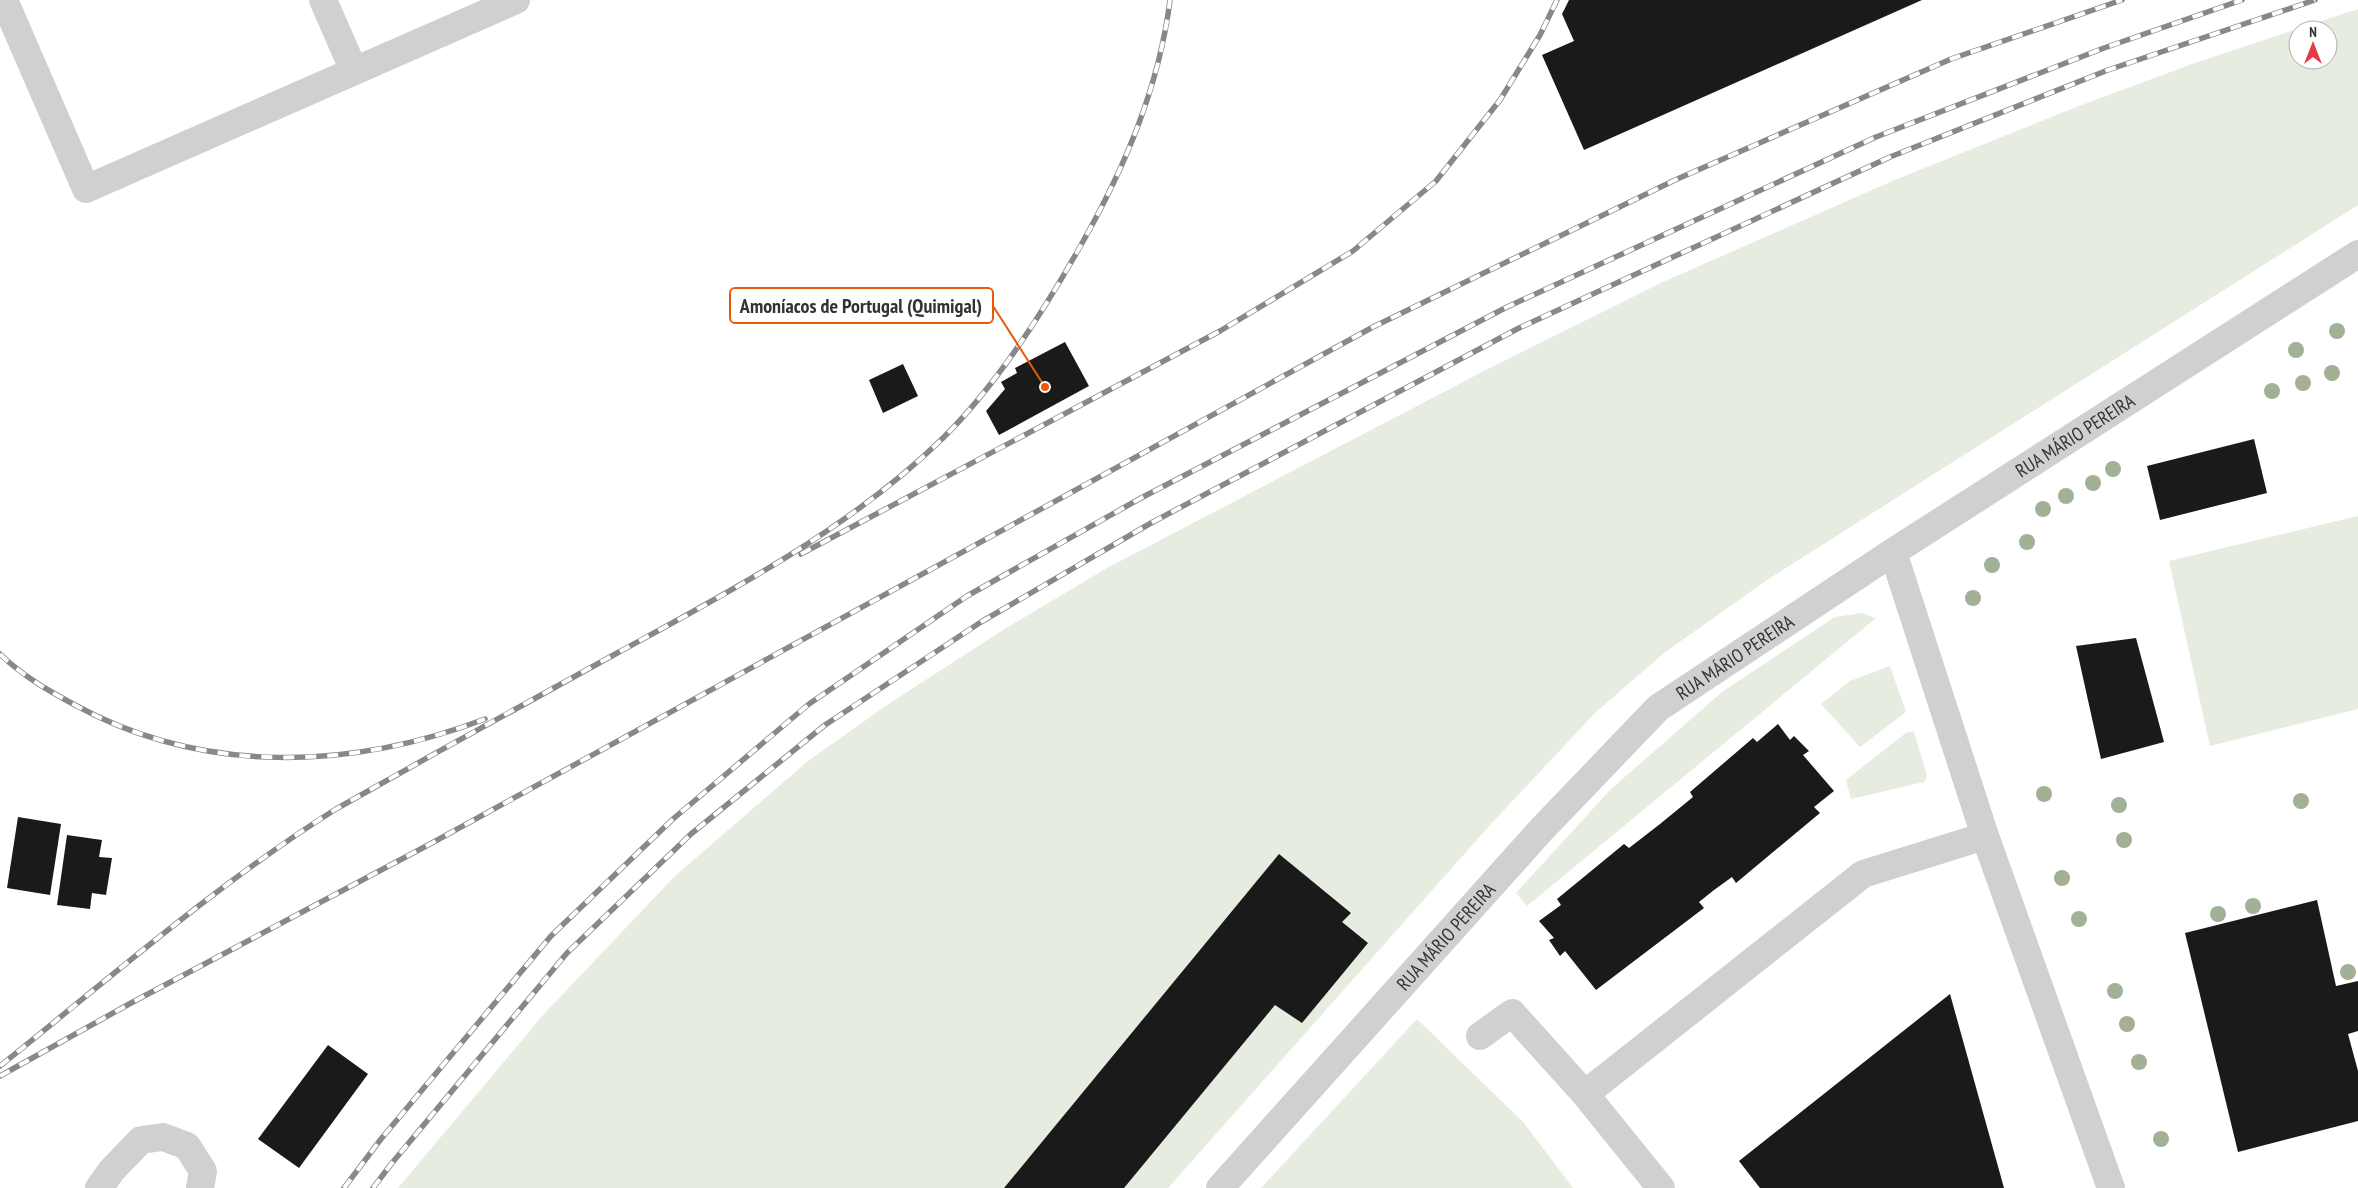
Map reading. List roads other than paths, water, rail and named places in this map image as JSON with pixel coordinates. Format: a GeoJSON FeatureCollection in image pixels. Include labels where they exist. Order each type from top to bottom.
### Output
{"type":"FeatureCollection","features":[{"type":"Feature","properties":{"kind":"street"},"geometry":{"type":"LineString","coordinates":[[4,0],[86,189],[516,0]]}},
{"type":"Feature","properties":{"kind":"street"},"geometry":{"type":"LineString","coordinates":[[323,0],[354,71]]}},
{"type":"Feature","properties":{"kind":"street","name":"RUA MÁRIO PEREIRA"},"geometry":{"type":"LineString","coordinates":[[1220,1188],[1535,837],[1658,708],[1892,552],[2358,254]]}},
{"type":"Feature","properties":{"kind":"street"},"geometry":{"type":"LineString","coordinates":[[1892,552],[1984,836],[2111,1188]]}},
{"type":"Feature","properties":{"kind":"street"},"geometry":{"type":"LineString","coordinates":[[1585,1094],[1863,874],[1984,836]]}},
{"type":"Feature","properties":{"kind":"street"},"geometry":{"type":"LineString","coordinates":[[1480,1036],[1512,1013],[1585,1094],[1661,1188]]}},
{"type":"Feature","properties":{"kind":"street"},"geometry":{"type":"LineString","coordinates":[[100,1188],[112,1170],[140,1140],[163,1137],[187,1146],[203,1172],[200,1188]]}},
{"type":"Feature","properties":{"kind":"railway"},"geometry":{"type":"LineString","coordinates":[[0,1066],[206,900],[249,868],[336,809],[746,581],[830,529],[907,471],[943,438],[982,395],[1052,295],[1081,245],[1112,187],[1138,127],[1158,65],[1170,0]]}},
{"type":"Feature","properties":{"kind":"railway"},"geometry":{"type":"LineString","coordinates":[[801,554],[1220,331],[1353,251],[1436,181],[1500,100],[1540,35],[1557,0]]}},
{"type":"Feature","properties":{"kind":"railway"},"geometry":{"type":"LineString","coordinates":[[0,1076],[131,1003],[430,844],[1373,327],[1675,180],[1951,59],[2122,0]]}},
{"type":"Feature","properties":{"kind":"railway"},"geometry":{"type":"LineString","coordinates":[[344,1188],[381,1139],[551,936],[673,819],[809,704],[967,596],[1141,498],[1507,307],[1876,137],[2104,48],[2242,0]]}},
{"type":"Feature","properties":{"kind":"railway"},"geometry":{"type":"LineString","coordinates":[[373,1188],[567,953],[691,834],[825,725],[981,622],[1151,523],[1519,328],[1890,157],[2108,70],[2315,0]]}},
{"type":"Feature","properties":{"kind":"railway"},"geometry":{"type":"LineString","coordinates":[[0,654],[26,676],[45,688],[75,705],[124,728],[174,744],[226,754],[278,757],[330,755],[382,748],[434,736],[485,719]]}},
{"type":"Feature","properties":{"kind":"place","name":"Amoníacos de Portugal (Quimigal)"},"geometry":{"type":"Point","coordinates":[1045,387]}}]}
